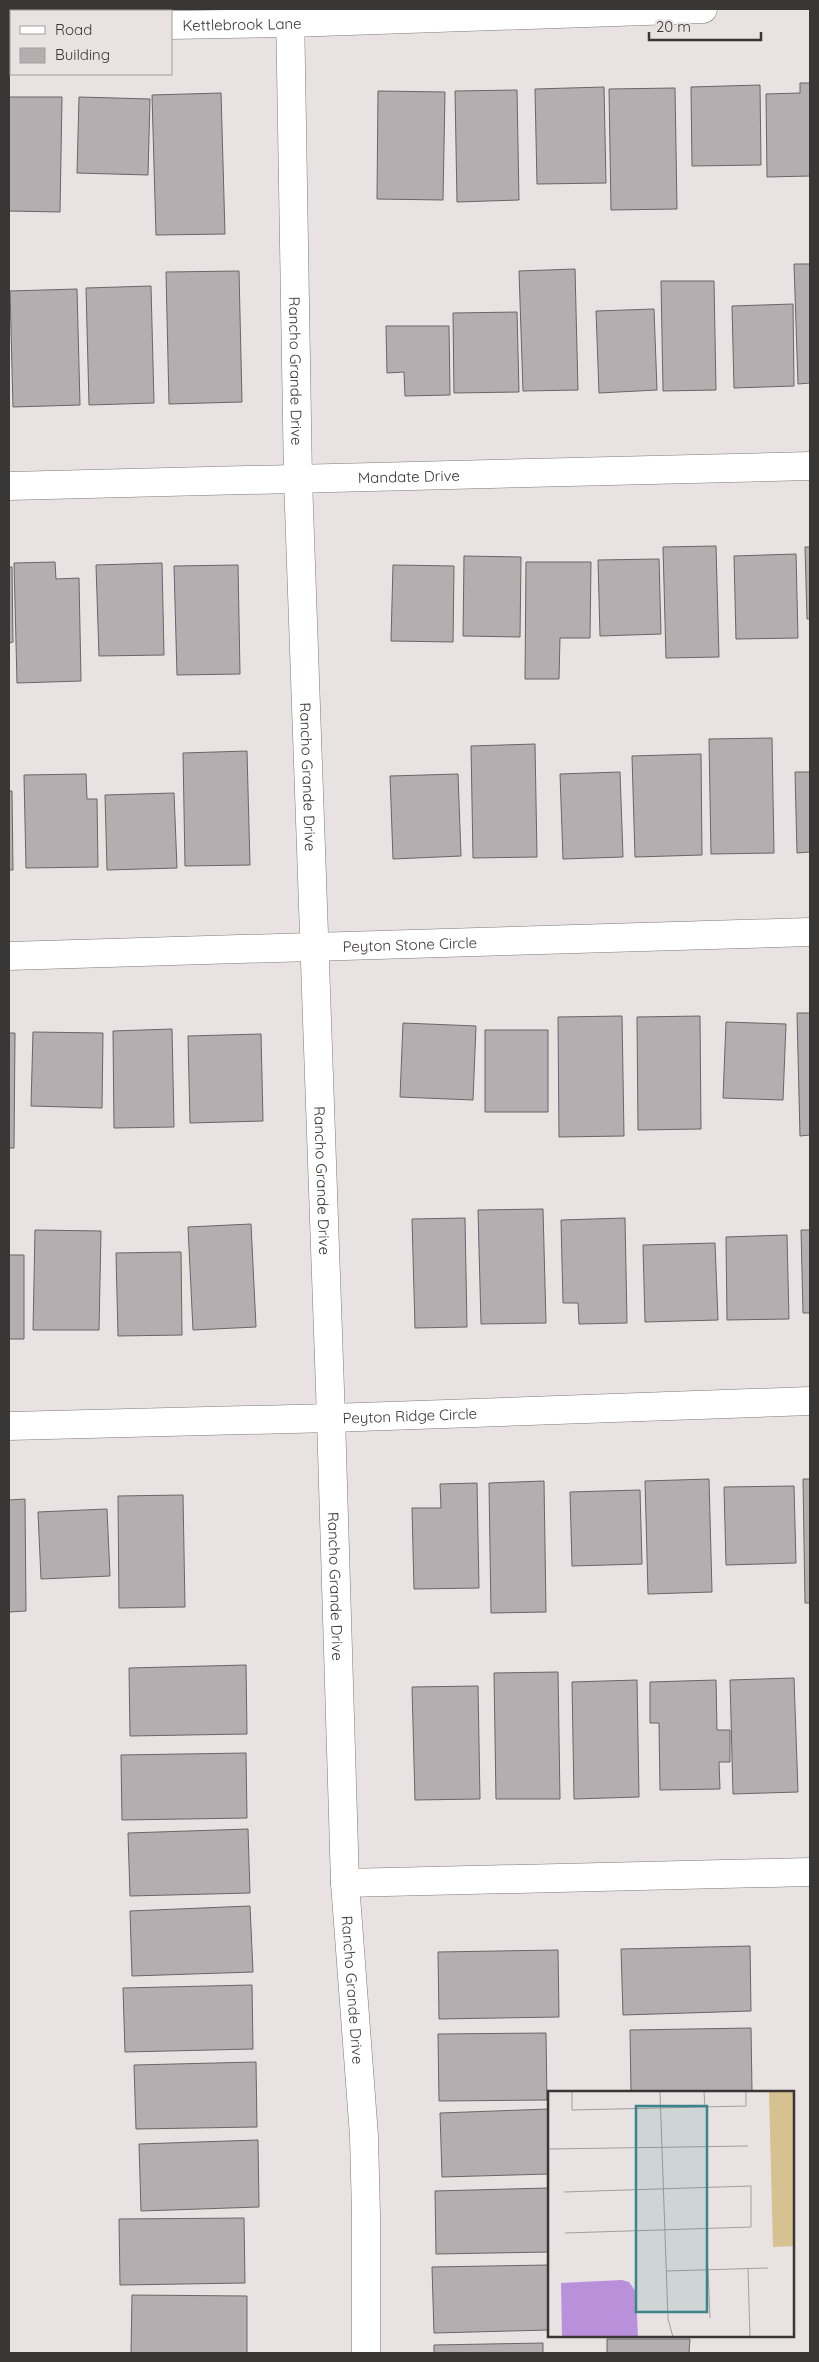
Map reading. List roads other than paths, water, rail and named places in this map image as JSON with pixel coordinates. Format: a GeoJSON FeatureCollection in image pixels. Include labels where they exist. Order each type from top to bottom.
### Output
{"type":"FeatureCollection","features":[{"type":"Feature","properties":{"kind":"street","name":"Kettlebrook Lane"},"geometry":{"type":"LineString","coordinates":[[172,24],[290,16],[703,9]]}},
{"type":"Feature","properties":{"kind":"street","name":"Rancho Grande Drive"},"geometry":{"type":"LineString","coordinates":[[290,16],[298,479],[331,1418],[345,1883],[364,2136],[366,2353]]}},
{"type":"Feature","properties":{"kind":"street","name":"Mandate Drive"},"geometry":{"type":"LineString","coordinates":[[9,486],[810,466]]}},
{"type":"Feature","properties":{"kind":"street","name":"Peyton Stone Circle"},"geometry":{"type":"LineString","coordinates":[[9,956],[810,932]]}},
{"type":"Feature","properties":{"kind":"street","name":"Peyton Ridge Circle"},"geometry":{"type":"LineString","coordinates":[[9,1426],[331,1418],[810,1401]]}},
{"type":"Feature","properties":{"kind":"street"},"geometry":{"type":"LineString","coordinates":[[345,1883],[810,1872]]}}]}
